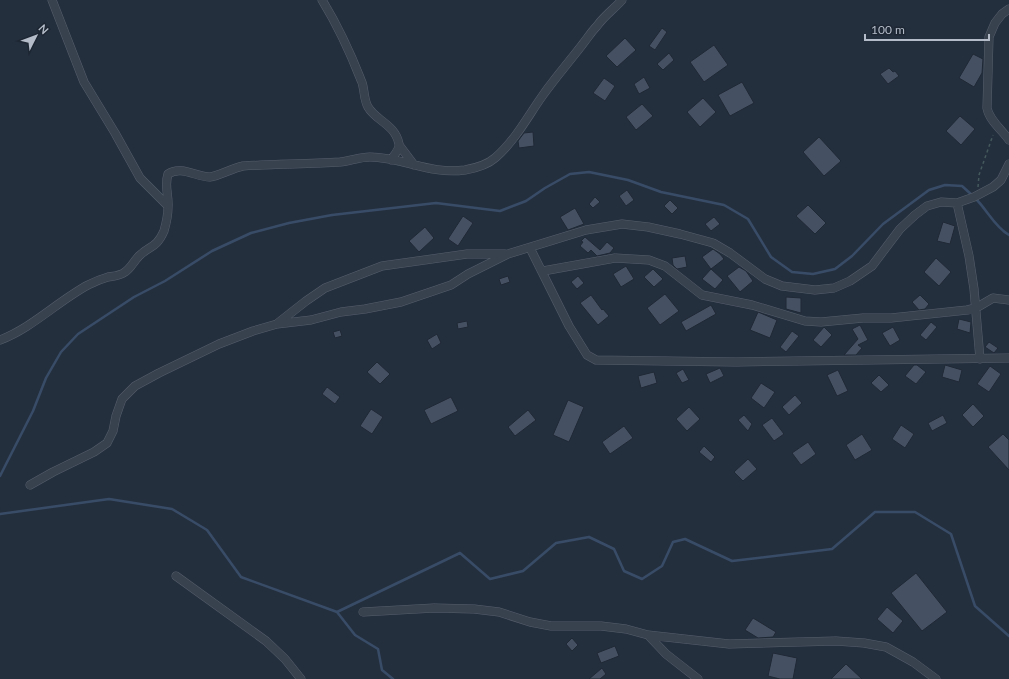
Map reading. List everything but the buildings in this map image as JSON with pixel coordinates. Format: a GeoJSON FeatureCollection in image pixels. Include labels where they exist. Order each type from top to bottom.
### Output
{"type":"FeatureCollection","features":[{"type":"Feature","properties":{"kind":"street"},"geometry":{"type":"LineString","coordinates":[[52,0],[84,82],[140,178],[168,206]]}},
{"type":"Feature","properties":{"kind":"street"},"geometry":{"type":"LineString","coordinates":[[322,0],[336,23],[352,56],[363,85],[368,106],[391,128],[399,145],[414,165]]}},
{"type":"Feature","properties":{"kind":"street"},"geometry":{"type":"LineString","coordinates":[[0,340],[90,284],[106,278],[121,275],[126,272],[140,255],[157,244],[164,230],[168,206],[166,180],[168,174],[172,171],[183,171],[212,177],[232,168],[243,166],[338,162],[351,161],[366,157],[379,157],[402,161],[440,171],[457,171],[485,165],[496,158],[530,117],[534,107],[596,26],[622,0]]}},
{"type":"Feature","properties":{"kind":"street"},"geometry":{"type":"LineString","coordinates":[[1009,9],[1002,14],[995,23],[989,37],[987,108],[990,117],[1009,140]]}},
{"type":"Feature","properties":{"kind":"street"},"geometry":{"type":"LineString","coordinates":[[391,160],[399,148],[399,145]]}},
{"type":"Feature","properties":{"kind":"street"},"geometry":{"type":"LineString","coordinates":[[30,486],[52,472],[94,452],[107,444],[113,431],[122,399],[135,386],[219,344],[253,331],[277,324],[311,320],[341,312],[401,302],[451,285],[468,274],[508,254],[586,230],[622,224],[648,227],[713,243],[730,253],[765,279],[782,286],[815,290],[834,288],[850,281],[872,266],[900,229],[927,206],[941,202],[957,203],[976,196],[993,187],[1001,180],[1009,164]]}},
{"type":"Feature","properties":{"kind":"street"},"geometry":{"type":"LineString","coordinates":[[957,203],[969,256],[976,308],[980,359]]}},
{"type":"Feature","properties":{"kind":"street"},"geometry":{"type":"LineString","coordinates":[[530,248],[543,271],[569,326],[587,355],[596,360],[736,362],[1009,358]]}},
{"type":"Feature","properties":{"kind":"street"},"geometry":{"type":"LineString","coordinates":[[277,324],[325,288],[382,266],[467,254],[508,254]]}},
{"type":"Feature","properties":{"kind":"street"},"geometry":{"type":"LineString","coordinates":[[543,271],[615,258],[649,260],[665,266],[702,295],[752,305],[805,321],[821,322],[863,318],[891,318],[967,310],[976,308],[993,298],[1009,300]]}},
{"type":"Feature","properties":{"kind":"street"},"geometry":{"type":"LineString","coordinates":[[176,576],[266,641],[285,658],[301,679]]}},
{"type":"Feature","properties":{"kind":"street"},"geometry":{"type":"LineString","coordinates":[[363,612],[434,608],[474,609],[499,612],[530,622],[551,626],[607,627],[626,629],[648,635],[729,644],[836,641],[864,643],[886,647],[913,662],[936,679]]}},
{"type":"Feature","properties":{"kind":"street"},"geometry":{"type":"LineString","coordinates":[[648,635],[666,654],[698,679]]}},
{"type":"Feature","properties":{"kind":"path"},"geometry":{"type":"LineString","coordinates":[[976,196],[979,175],[997,125]]}},
{"type":"Feature","properties":{"kind":"waterway"},"geometry":{"type":"LineString","coordinates":[[0,476],[33,411],[46,378],[61,352],[78,334],[134,297],[165,281],[212,251],[251,233],[289,223],[332,215],[436,203],[500,211],[526,201],[570,174],[589,172],[628,180],[661,192],[724,205],[748,219],[771,257],[792,272],[813,274],[835,269],[852,256],[883,224],[929,190],[945,185],[962,186],[972,195]]}},
{"type":"Feature","properties":{"kind":"waterway"},"geometry":{"type":"LineString","coordinates":[[976,199],[995,223],[1009,235]]}},
{"type":"Feature","properties":{"kind":"waterway"},"geometry":{"type":"LineString","coordinates":[[0,514],[109,499],[172,509],[207,530],[241,577],[337,612],[460,553],[490,579],[523,571],[556,543],[589,537],[614,549],[624,571],[642,579],[662,566],[673,542],[685,539],[732,561],[832,549],[875,512],[915,512],[951,534],[975,606],[1009,636]]}},
{"type":"Feature","properties":{"kind":"waterway"},"geometry":{"type":"LineString","coordinates":[[337,612],[355,635],[378,649],[382,670],[393,679]]}}]}
